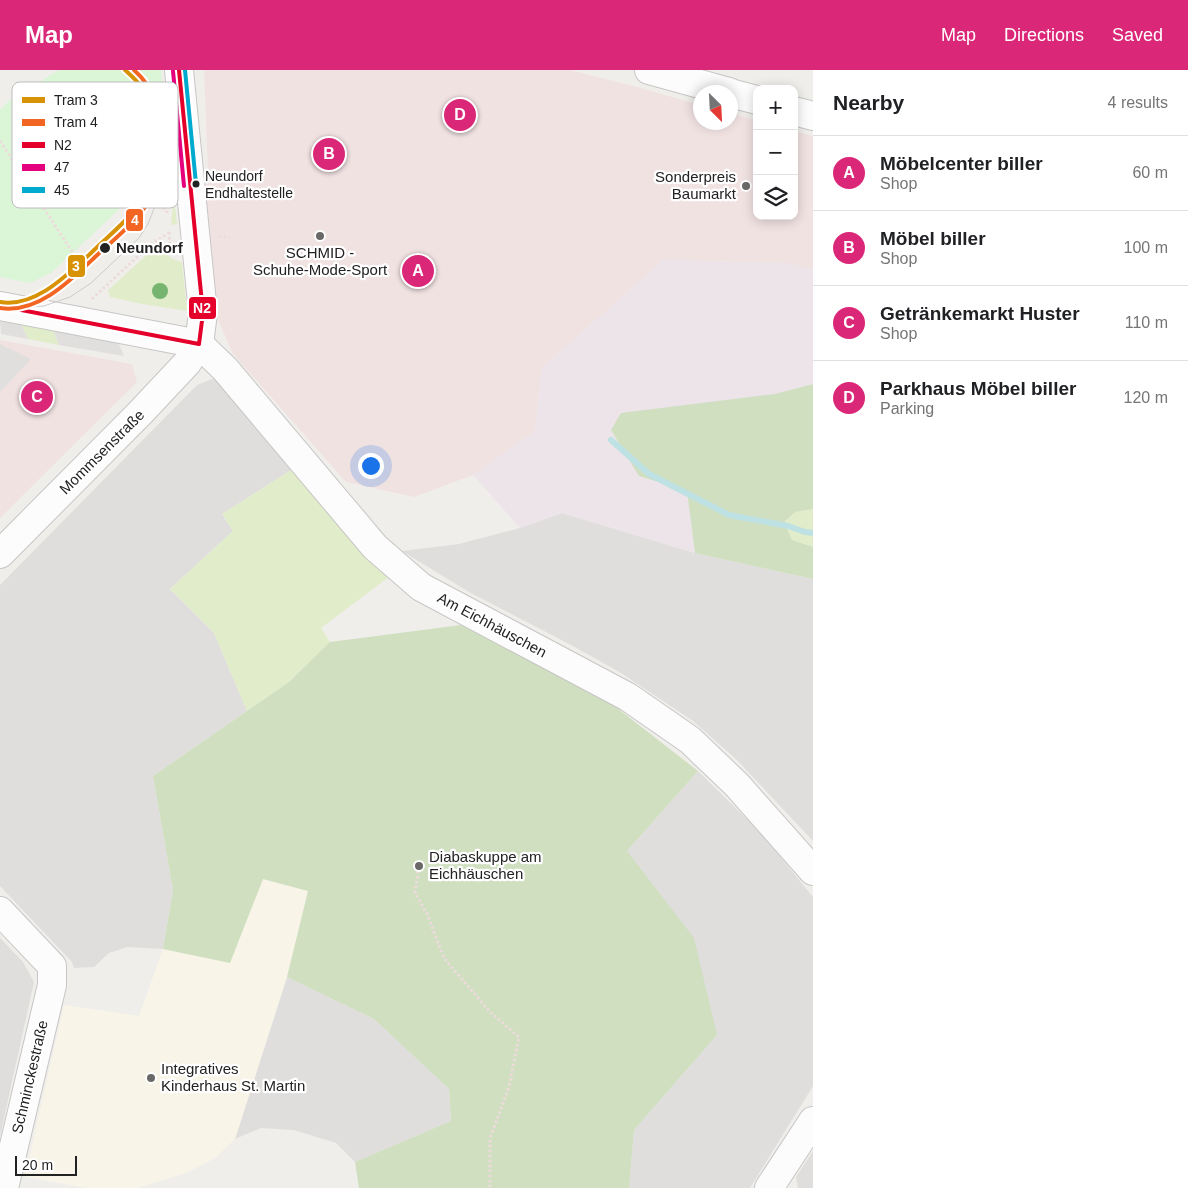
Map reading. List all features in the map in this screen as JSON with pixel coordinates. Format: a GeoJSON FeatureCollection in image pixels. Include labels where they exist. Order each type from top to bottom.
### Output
{"type":"FeatureCollection","features":[{"type":"Feature","properties":{"kind":"street"},"geometry":{"type":"LineString","coordinates":[[0,306],[199,344],[203,313],[179,70]]}},
{"type":"Feature","properties":{"kind":"street"},"geometry":{"type":"LineString","coordinates":[[649,70],[702,85]]}},
{"type":"Feature","properties":{"kind":"street"},"geometry":{"type":"LineString","coordinates":[[738,95],[753,99]]}},
{"type":"Feature","properties":{"kind":"street"},"geometry":{"type":"LineString","coordinates":[[798,112],[813,116]]}},
{"type":"Feature","properties":{"kind":"street","name":"Mommsenstraße"},"geometry":{"type":"LineString","coordinates":[[0,554],[141,412],[187,362],[199,344]]}},
{"type":"Feature","properties":{"kind":"street","name":"Am Eichhäuschen"},"geometry":{"type":"LineString","coordinates":[[199,344],[225,369],[375,547],[421,587],[628,697],[690,740],[737,785],[813,871]]}},
{"type":"Feature","properties":{"kind":"street","name":"Schminckestraße"},"geometry":{"type":"LineString","coordinates":[[0,910],[52,966],[52,985],[4,1188]]}},
{"type":"Feature","properties":{"kind":"street"},"geometry":{"type":"LineString","coordinates":[[770,1188],[813,1121]]}},
{"type":"Feature","properties":{"kind":"path"},"geometry":{"type":"LineString","coordinates":[[0,141],[12,159]]}},
{"type":"Feature","properties":{"kind":"path"},"geometry":{"type":"LineString","coordinates":[[44,208],[75,256]]}},
{"type":"Feature","properties":{"kind":"path"},"geometry":{"type":"LineString","coordinates":[[163,208],[167,210]]}},
{"type":"Feature","properties":{"kind":"path"},"geometry":{"type":"LineString","coordinates":[[90,301],[152,243],[169,232]]}},
{"type":"Feature","properties":{"kind":"path"},"geometry":{"type":"LineString","coordinates":[[214,237],[230,237]]}},
{"type":"Feature","properties":{"kind":"path"},"geometry":{"type":"LineString","coordinates":[[419,866],[415,893],[427,914],[444,958],[490,1012],[519,1038],[509,1087],[490,1138],[490,1188]]}},
{"type":"Feature","properties":{"kind":"shaded area"},"geometry":{"type":"Polygon","coordinates":[[[204,70],[570,70],[693,103],[693,130],[738,130],[738,115],[753,120],[753,220],[798,220],[798,132],[813,136],[813,270],[788,263],[663,260],[542,368],[535,431],[473,475],[414,497],[346,482],[233,354],[215,313],[202,183],[208,171],[204,70]]]}},
{"type":"Feature","properties":{"kind":"shaded area"},"geometry":{"type":"Polygon","coordinates":[[[663,260],[788,263],[813,270],[813,384],[775,394],[639,476],[687,491],[695,553],[562,513],[520,528],[473,475],[535,431],[542,368],[663,260]]]}},
{"type":"Feature","properties":{"kind":"shaded area"},"geometry":{"type":"Polygon","coordinates":[[[0,320],[21,324],[28,339],[1,334],[0,320]]]}},
{"type":"Feature","properties":{"kind":"shaded area"},"geometry":{"type":"Polygon","coordinates":[[[53,329],[118,342],[124,356],[59,345],[53,329]]]}},
{"type":"Feature","properties":{"kind":"shaded area"},"geometry":{"type":"Polygon","coordinates":[[[0,340],[132,364],[137,382],[0,518],[0,340]]]}},
{"type":"Feature","properties":{"kind":"shaded area"},"geometry":{"type":"Polygon","coordinates":[[[0,344],[31,359],[0,392],[0,344]]]}},
{"type":"Feature","properties":{"kind":"shaded area"},"geometry":{"type":"Polygon","coordinates":[[[212,379],[220,380],[296,467],[222,514],[233,531],[170,589],[214,633],[247,711],[153,776],[173,890],[163,949],[127,947],[109,953],[94,967],[74,968],[72,962],[0,886],[0,585],[197,385],[212,379]]]}},
{"type":"Feature","properties":{"kind":"shaded area"},"geometry":{"type":"Polygon","coordinates":[[[562,513],[695,553],[813,579],[813,841],[737,760],[693,721],[621,673],[469,592],[402,551],[459,544],[520,528],[562,513]]]}},
{"type":"Feature","properties":{"kind":"shaded area"},"geometry":{"type":"Polygon","coordinates":[[[698,771],[759,831],[813,897],[813,1086],[750,1188],[629,1188],[634,1130],[717,1035],[627,851],[698,771]]]}},
{"type":"Feature","properties":{"kind":"shaded area","name":"Integratives Kinderhaus St. Martin"},"geometry":{"type":"Polygon","coordinates":[[[263,879],[309,891],[287,977],[235,1139],[215,1158],[186,1173],[137,1188],[88,1188],[25,1177],[64,1005],[139,1016],[163,949],[230,962],[263,879]]]}},
{"type":"Feature","properties":{"kind":"shaded area"},"geometry":{"type":"Polygon","coordinates":[[[0,938],[23,962],[34,982],[0,1136],[0,938]]]}},
{"type":"Feature","properties":{"kind":"shaded area"},"geometry":{"type":"Polygon","coordinates":[[[287,977],[374,1019],[449,1089],[451,1121],[355,1162],[336,1143],[294,1130],[261,1128],[235,1139],[287,977]]]}},
{"type":"Feature","properties":{"kind":"shaded area"},"geometry":{"type":"Polygon","coordinates":[[[813,1151],[813,1188],[798,1188],[796,1177],[813,1151]]]}},
{"type":"Feature","properties":{"kind":"green space"},"geometry":{"type":"Polygon","coordinates":[[[59,70],[161,70],[162,82],[39,82],[59,70]]]}},
{"type":"Feature","properties":{"kind":"green space"},"geometry":{"type":"Polygon","coordinates":[[[12,99],[12,208],[121,208],[51,273],[30,283],[0,277],[0,110],[12,99]]]}},
{"type":"Feature","properties":{"kind":"green space"},"geometry":{"type":"Polygon","coordinates":[[[173,208],[175,208],[177,224],[171,225],[173,208]]]}},
{"type":"Feature","properties":{"kind":"green space"},"geometry":{"type":"Polygon","coordinates":[[[159,244],[172,259],[182,262],[187,311],[110,297],[108,290],[159,244]]]}},
{"type":"Feature","properties":{"kind":"green space"},"geometry":{"type":"Polygon","coordinates":[[[21,324],[53,329],[59,345],[28,339],[21,324]]]}},
{"type":"Feature","properties":{"kind":"green space"},"geometry":{"type":"Polygon","coordinates":[[[813,384],[813,509],[795,512],[784,522],[792,540],[813,547],[813,579],[695,553],[687,491],[639,476],[611,430],[621,413],[775,394],[813,384]]]}},
{"type":"Feature","properties":{"kind":"green space"},"geometry":{"type":"Polygon","coordinates":[[[296,467],[393,574],[321,628],[330,642],[289,682],[247,711],[214,633],[170,589],[233,531],[222,514],[296,467]]]}},
{"type":"Feature","properties":{"kind":"green space"},"geometry":{"type":"Polygon","coordinates":[[[813,509],[813,547],[792,540],[784,522],[795,512],[813,509]]]}},
{"type":"Feature","properties":{"kind":"green space"},"geometry":{"type":"Polygon","coordinates":[[[461,625],[585,683],[698,771],[627,851],[694,938],[717,1035],[634,1130],[629,1188],[359,1188],[355,1162],[451,1121],[449,1089],[374,1019],[287,977],[308,891],[263,879],[230,963],[163,949],[173,890],[153,776],[289,682],[330,642],[461,625]]]}},
{"type":"Feature","properties":{"kind":"waterway"},"geometry":{"type":"LineString","coordinates":[[611,440],[649,474],[729,515],[788,526],[813,533]]}},
{"type":"Feature","properties":{"kind":"tram line","name":"3"},"geometry":{"type":"LineString","coordinates":[[125,70],[137,82]]}},
{"type":"Feature","properties":{"kind":"tram line","name":"4"},"geometry":{"type":"LineString","coordinates":[[134,70],[145,82]]}},
{"type":"Feature","properties":{"kind":"tram line","name":"3"},"geometry":{"type":"LineString","coordinates":[[0,302],[13,303],[26,300],[50,288],[82,262],[136,208]]}},
{"type":"Feature","properties":{"kind":"tram line","name":"4"},"geometry":{"type":"LineString","coordinates":[[0,308],[14,309],[27,306],[52,294],[122,232],[144,208]]}},
{"type":"Feature","properties":{"kind":"tram line"},"geometry":{"type":"LineString","coordinates":[[6,303],[31,307],[44,306],[70,297],[91,283],[139,238],[148,224],[154,208]]}},
{"type":"Feature","properties":{"kind":"transit line","name":"N2"},"geometry":{"type":"LineString","coordinates":[[0,306],[199,344],[203,313],[179,70]]}},
{"type":"Feature","properties":{"kind":"transit line","name":"45"},"geometry":{"type":"LineString","coordinates":[[185,70],[196,184]]}},
{"type":"Feature","properties":{"kind":"transit line","name":"47"},"geometry":{"type":"LineString","coordinates":[[173,71],[174,82]]}},
{"type":"Feature","properties":{"kind":"transit line","name":"47"},"geometry":{"type":"LineString","coordinates":[[178,123],[184,186]]}},
{"type":"Feature","properties":{"kind":"place","name":"Parkhaus Möbel biller"},"geometry":{"type":"Point","coordinates":[460,115]}},
{"type":"Feature","properties":{"kind":"place","name":"Möbel biller"},"geometry":{"type":"Point","coordinates":[329,154]}},
{"type":"Feature","properties":{"kind":"place","name":"Neundorf Endhaltestelle"},"geometry":{"type":"Point","coordinates":[196,184]}},
{"type":"Feature","properties":{"kind":"place","name":"Sonderpreis Baumarkt"},"geometry":{"type":"Point","coordinates":[746,186]}},
{"type":"Feature","properties":{"kind":"place","name":"SCHMID - Schuhe-Mode-Sport"},"geometry":{"type":"Point","coordinates":[320,236]}},
{"type":"Feature","properties":{"kind":"place","name":"Neundorf"},"geometry":{"type":"Point","coordinates":[105,248]}},
{"type":"Feature","properties":{"kind":"place","name":"Möbelcenter biller"},"geometry":{"type":"Point","coordinates":[418,271]}},
{"type":"Feature","properties":{"kind":"place","name":"Getränkemarkt Huster"},"geometry":{"type":"Point","coordinates":[37,397]}},
{"type":"Feature","properties":{"kind":"place","name":"Diabaskuppe am Eichhäuschen"},"geometry":{"type":"Point","coordinates":[419,866]}},
{"type":"Feature","properties":{"kind":"place","name":"Integratives Kinderhaus St. Martin"},"geometry":{"type":"Point","coordinates":[151,1078]}}]}
